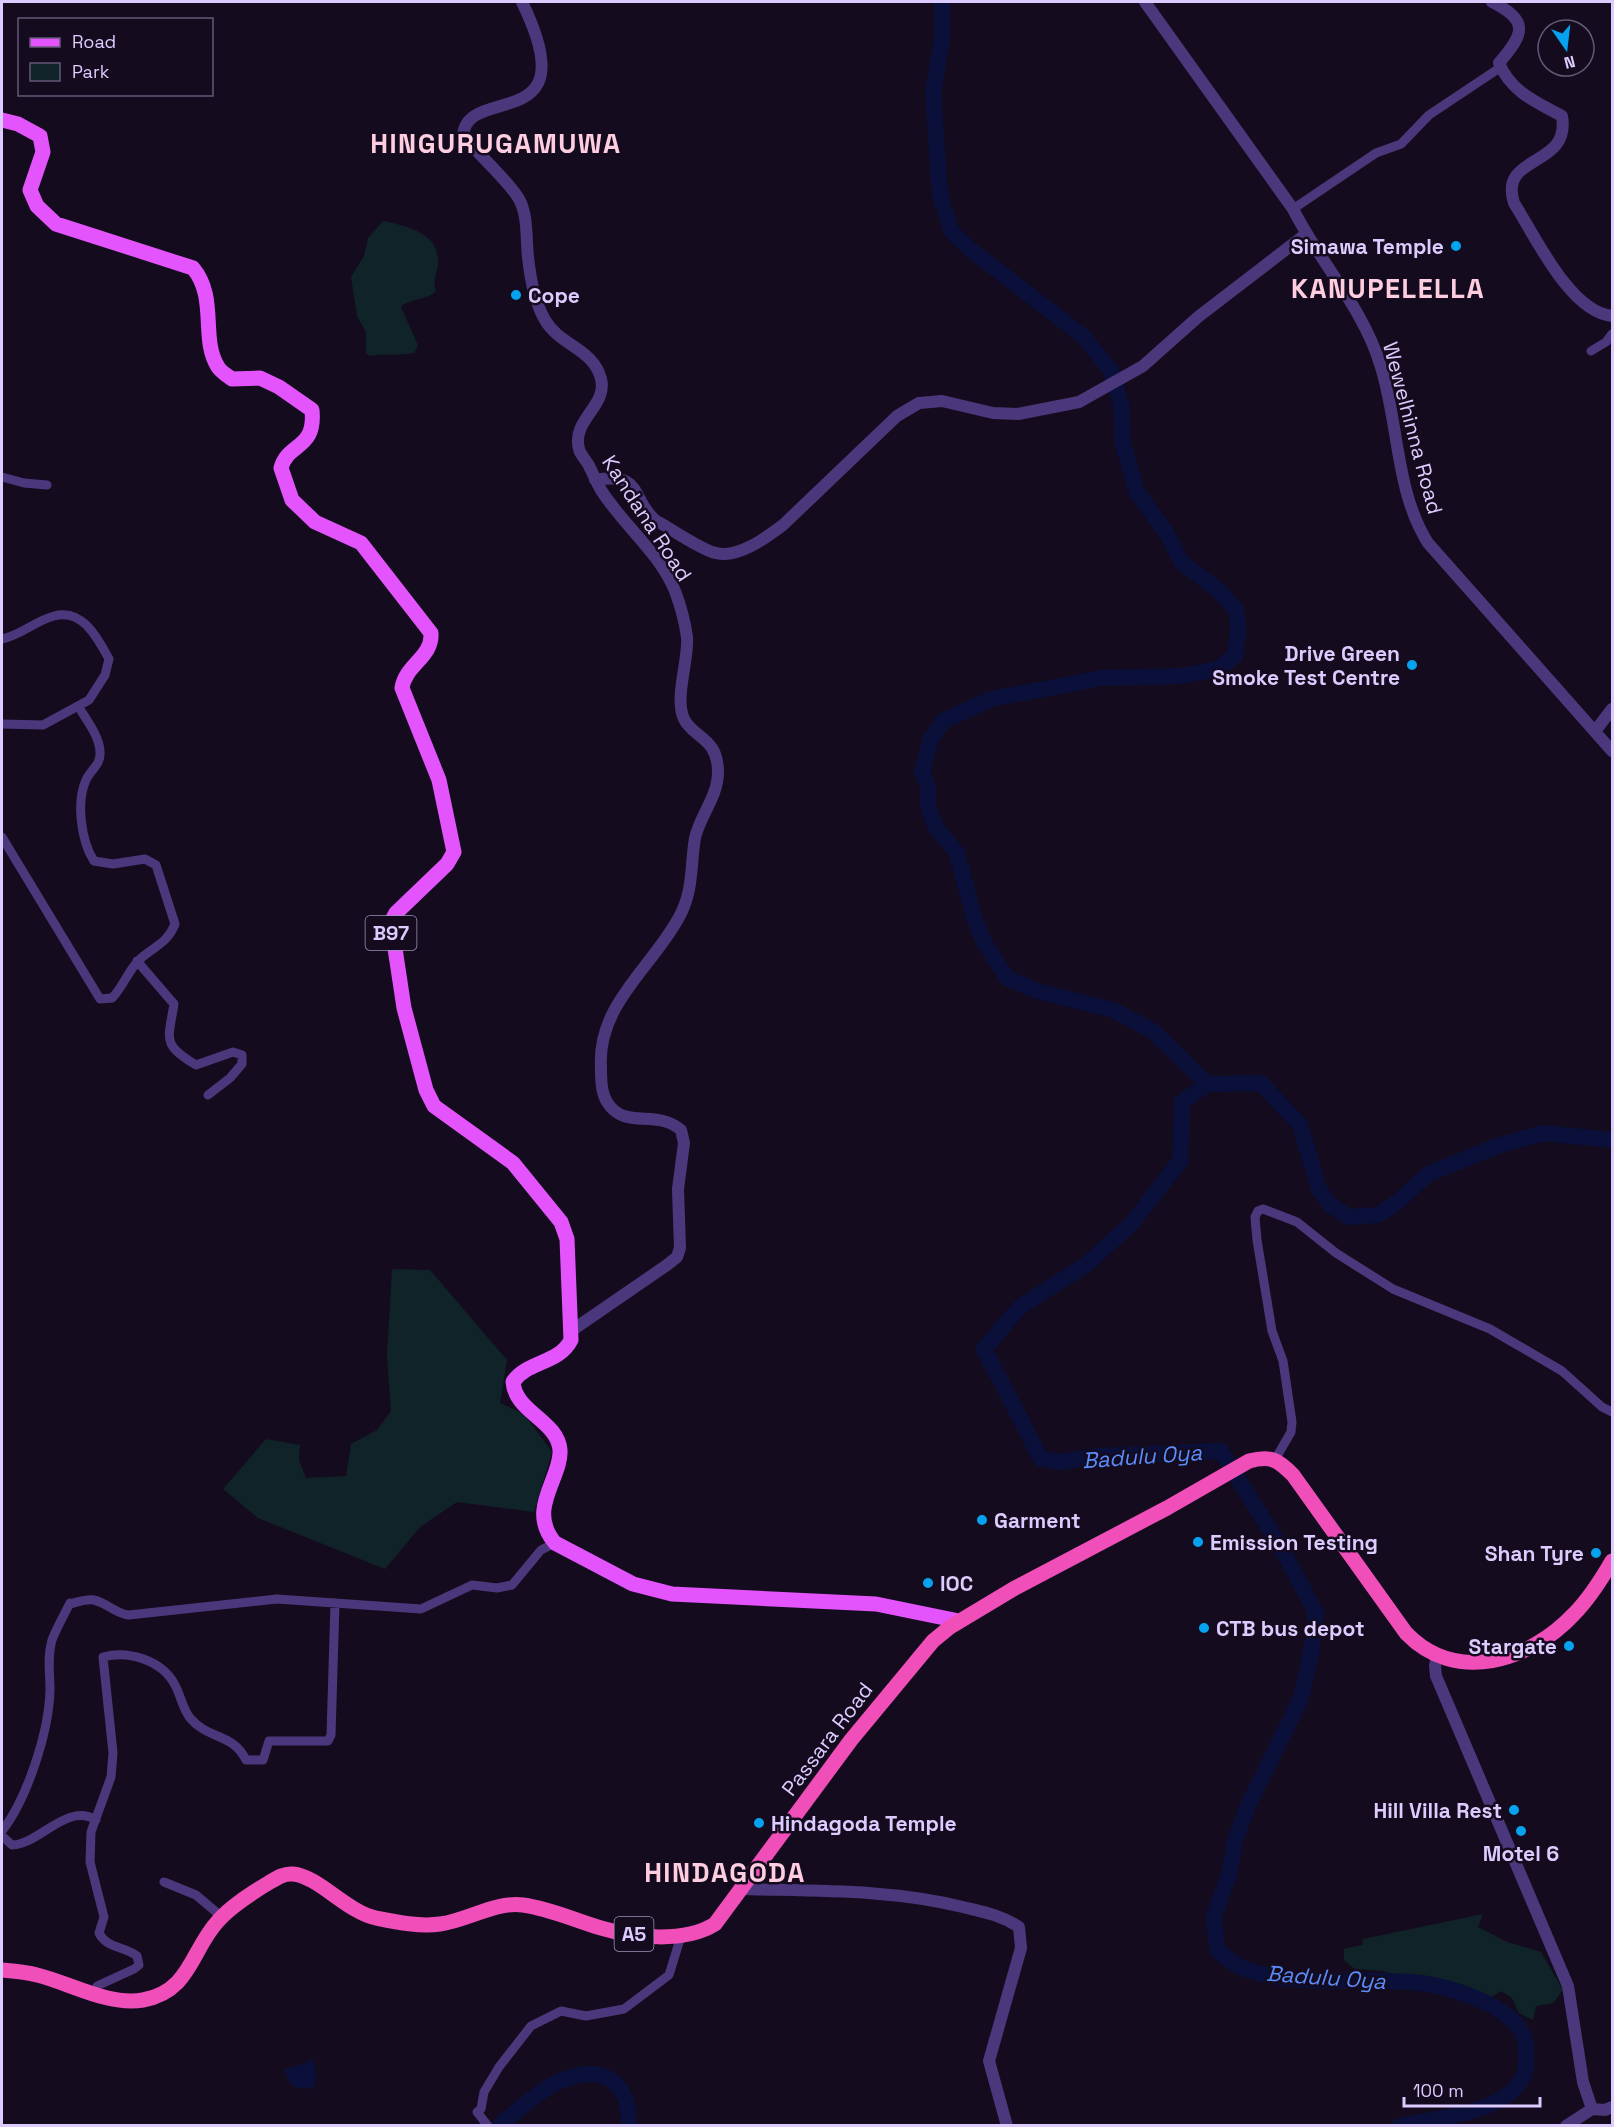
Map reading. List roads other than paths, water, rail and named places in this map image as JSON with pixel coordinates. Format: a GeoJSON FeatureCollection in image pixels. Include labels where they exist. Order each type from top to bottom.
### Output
{"type":"FeatureCollection","features":[{"type":"Feature","properties":{"kind":"highway","name":"Passara Road"},"geometry":{"type":"LineString","coordinates":[[2,1970],[37,1975],[122,2000],[142,2000],[162,1993],[183,1978],[222,1917],[252,1893],[284,1874],[292,1873],[304,1877],[362,1914],[376,1918],[440,1924],[517,1904],[546,1908],[602,1929],[630,1934],[681,1936],[699,1932],[715,1924],[851,1740],[909,1666],[933,1641],[959,1621],[1015,1588],[1167,1508],[1249,1461],[1263,1457],[1276,1458]]}},
{"type":"Feature","properties":{"kind":"highway"},"geometry":{"type":"LineString","coordinates":[[1276,1458],[1293,1475],[1399,1624],[1420,1646],[1437,1656],[1459,1663],[1485,1663],[1537,1643],[1574,1615],[1612,1561]]}},
{"type":"Feature","properties":{"kind":"main road","name":"B97"},"geometry":{"type":"LineString","coordinates":[[2,120],[18,124],[40,136],[43,152],[30,190],[37,206],[56,224],[193,268],[203,280],[211,350],[218,368],[232,379],[260,378],[279,387],[312,410],[314,426],[306,439],[285,459],[281,468],[292,500],[315,522],[361,543],[431,633],[432,642],[428,650],[405,676],[402,688],[439,780],[454,852],[447,864],[396,913],[391,922],[404,1008],[426,1090],[434,1106],[513,1163],[561,1222],[567,1239],[571,1331]]}},
{"type":"Feature","properties":{"kind":"main road"},"geometry":{"type":"LineString","coordinates":[[571,1331],[571,1340],[561,1353],[522,1373],[513,1382],[516,1395],[554,1434],[560,1446],[559,1459],[545,1504],[546,1527],[555,1543],[633,1584],[672,1594],[876,1604],[959,1621]]}},
{"type":"Feature","properties":{"kind":"street","name":"Kandana Road"},"geometry":{"type":"LineString","coordinates":[[522,2],[541,47],[542,77],[531,94],[523,99],[475,114],[463,130],[463,137],[519,199],[525,220],[530,273],[545,320],[556,333],[585,353],[601,378],[600,395],[578,431],[579,450],[595,480],[658,563],[675,590],[687,637],[681,707],[685,721],[707,739],[714,752],[718,770],[715,792],[696,836],[690,893],[678,920],[625,992],[604,1030],[600,1054],[602,1087],[608,1102],[619,1114],[633,1119],[661,1118],[681,1130],[684,1143],[678,1189],[680,1248],[677,1257],[667,1265],[571,1331]]}},
{"type":"Feature","properties":{"kind":"street","name":"Wewelhinna Road"},"geometry":{"type":"LineString","coordinates":[[1145,2],[1293,209],[1306,234],[1364,326],[1380,362],[1394,415],[1406,492],[1416,524],[1428,543],[1596,730],[1612,751]]}},
{"type":"Feature","properties":{"kind":"street"},"geometry":{"type":"LineString","coordinates":[[1492,2],[1505,8],[1519,21],[1521,32],[1500,63],[1501,67],[1512,85],[1523,95],[1562,116],[1564,131],[1561,142],[1514,177],[1509,188],[1514,203],[1571,292],[1592,310],[1612,316]]}},
{"type":"Feature","properties":{"kind":"street"},"geometry":{"type":"LineString","coordinates":[[1293,209],[1376,153],[1401,144],[1429,115],[1501,67]]}},
{"type":"Feature","properties":{"kind":"street"},"geometry":{"type":"LineString","coordinates":[[595,480],[613,477],[629,483],[640,493],[646,512],[655,519],[717,554],[736,551],[763,540],[783,525],[889,423],[919,403],[942,401],[993,413],[1018,414],[1079,402],[1096,390],[1133,372],[1197,317],[1306,234]]}},
{"type":"Feature","properties":{"kind":"street"},"geometry":{"type":"LineString","coordinates":[[1591,351],[1606,342],[1612,334]]}},
{"type":"Feature","properties":{"kind":"street"},"geometry":{"type":"LineString","coordinates":[[2,477],[24,483],[46,485]]}},
{"type":"Feature","properties":{"kind":"street"},"geometry":{"type":"LineString","coordinates":[[2,639],[15,636],[55,615],[74,617],[92,629],[109,659],[105,675],[89,700],[43,725],[2,724]]}},
{"type":"Feature","properties":{"kind":"street"},"geometry":{"type":"LineString","coordinates":[[2,837],[100,999],[112,998],[122,988],[137,961],[170,937],[175,924],[156,865],[145,859],[113,864],[94,861],[85,848],[81,822],[83,790],[86,779],[100,762],[101,750],[78,706]]}},
{"type":"Feature","properties":{"kind":"street"},"geometry":{"type":"LineString","coordinates":[[1596,730],[1612,709]]}},
{"type":"Feature","properties":{"kind":"street"},"geometry":{"type":"LineString","coordinates":[[137,961],[174,1004],[169,1038],[173,1051],[196,1065],[233,1052],[242,1055],[242,1064],[230,1078],[208,1095]]}},
{"type":"Feature","properties":{"kind":"street"},"geometry":{"type":"LineString","coordinates":[[1276,1458],[1291,1432],[1293,1422],[1283,1361],[1272,1331],[1257,1240],[1255,1217],[1258,1211],[1263,1209],[1297,1222],[1336,1253],[1393,1289],[1490,1329],[1562,1371],[1602,1407],[1612,1412]]}},
{"type":"Feature","properties":{"kind":"street"},"geometry":{"type":"LineString","coordinates":[[2,1831],[17,1812],[45,1730],[50,1691],[48,1660],[52,1641],[70,1603],[91,1599],[121,1615],[277,1599],[421,1609],[472,1585],[480,1584],[497,1588],[512,1585],[541,1550],[555,1543]]}},
{"type":"Feature","properties":{"kind":"street"},"geometry":{"type":"LineString","coordinates":[[96,1993],[97,1986],[134,1970],[139,1965],[137,1956],[111,1946],[99,1933],[104,1917],[90,1862],[91,1832],[111,1777],[113,1753],[103,1656],[118,1653],[135,1655],[167,1673],[190,1719],[210,1733],[239,1746],[246,1760],[263,1760],[269,1741],[328,1741],[331,1735],[335,1604]]}},
{"type":"Feature","properties":{"kind":"street"},"geometry":{"type":"LineString","coordinates":[[1437,1656],[1435,1670],[1441,1687],[1568,1986],[1583,2082],[1592,2109]]}},
{"type":"Feature","properties":{"kind":"street"},"geometry":{"type":"LineString","coordinates":[[2,1836],[12,1845],[24,1845],[62,1821],[76,1816],[84,1815],[96,1820]]}},
{"type":"Feature","properties":{"kind":"street"},"geometry":{"type":"LineString","coordinates":[[164,1882],[196,1895],[222,1917]]}},
{"type":"Feature","properties":{"kind":"street"},"geometry":{"type":"LineString","coordinates":[[741,1889],[876,1893],[936,1900],[1003,1917],[1018,1928],[1021,1948],[989,2061],[1007,2126]]}},
{"type":"Feature","properties":{"kind":"street"},"geometry":{"type":"LineString","coordinates":[[487,2125],[477,2112],[481,2109],[484,2092],[499,2067],[531,2026],[561,2011],[586,2016],[624,2009],[669,1975],[681,1936]]}},
{"type":"Feature","properties":{"kind":"street"},"geometry":{"type":"LineString","coordinates":[[1566,2126],[1592,2109],[1605,2110],[1612,2107]]}},
{"type":"Feature","properties":{"kind":"waterway"},"geometry":{"type":"LineString","coordinates":[[942,2],[942,39],[933,92],[940,196],[952,232],[971,250],[1083,336],[1111,371],[1121,404],[1123,444],[1137,492],[1167,534],[1182,563],[1217,589],[1236,609],[1238,630],[1235,656],[1217,669],[1180,676],[1102,678],[991,699],[943,721],[931,739],[922,771],[928,788],[928,805],[935,826],[957,853],[974,918],[984,942],[1007,978],[1037,991],[1113,1010],[1153,1031],[1207,1084]]}},
{"type":"Feature","properties":{"kind":"waterway","name":"Badulu Oya"},"geometry":{"type":"LineString","coordinates":[[1400,2126],[1476,2110],[1510,2093],[1521,2080],[1526,2064],[1526,2051],[1524,2037],[1509,2017],[1468,1995],[1428,1984],[1288,1979],[1243,1968],[1217,1950],[1214,1917],[1229,1874],[1235,1840],[1249,1803],[1301,1698],[1312,1648],[1316,1613],[1283,1551],[1221,1451],[1097,1456],[1061,1462],[1041,1459],[984,1349],[1020,1307],[1087,1264],[1132,1223],[1180,1161],[1182,1102],[1207,1084],[1261,1083],[1300,1125],[1319,1189],[1330,1205],[1349,1217],[1378,1215],[1399,1201],[1428,1174],[1500,1145],[1544,1133],[1612,1140]]}},
{"type":"Feature","properties":{"kind":"waterway"},"geometry":{"type":"LineString","coordinates":[[499,2126],[530,2100],[554,2084],[591,2074],[602,2076],[619,2088],[625,2098],[629,2126]]}},
{"type":"Feature","properties":{"kind":"place","name":"Simawa Temple"},"geometry":{"type":"Point","coordinates":[1456,246]}},
{"type":"Feature","properties":{"kind":"place","name":"Cope"},"geometry":{"type":"Point","coordinates":[516,295]}},
{"type":"Feature","properties":{"kind":"place","name":"Drive Green Smoke Test Centre"},"geometry":{"type":"Point","coordinates":[1412,665]}},
{"type":"Feature","properties":{"kind":"place","name":"Garment"},"geometry":{"type":"Point","coordinates":[982,1520]}},
{"type":"Feature","properties":{"kind":"place","name":"Emission Testing"},"geometry":{"type":"Point","coordinates":[1198,1542]}},
{"type":"Feature","properties":{"kind":"place","name":"Shan Tyre"},"geometry":{"type":"Point","coordinates":[1596,1553]}},
{"type":"Feature","properties":{"kind":"place","name":"IOC"},"geometry":{"type":"Point","coordinates":[928,1583]}},
{"type":"Feature","properties":{"kind":"place","name":"CTB bus depot"},"geometry":{"type":"Point","coordinates":[1204,1628]}},
{"type":"Feature","properties":{"kind":"place","name":"Stargate"},"geometry":{"type":"Point","coordinates":[1569,1646]}},
{"type":"Feature","properties":{"kind":"place","name":"Hill Villa Rest"},"geometry":{"type":"Point","coordinates":[1514,1810]}},
{"type":"Feature","properties":{"kind":"place","name":"Hindagoda Temple"},"geometry":{"type":"Point","coordinates":[759,1823]}},
{"type":"Feature","properties":{"kind":"place","name":"Motel 6"},"geometry":{"type":"Point","coordinates":[1521,1831]}},
{"type":"Feature","properties":{"kind":"district","name":"HINGURUGAMUWA"},"geometry":{"type":"Point","coordinates":[496,143]}},
{"type":"Feature","properties":{"kind":"district","name":"KANUPELELLA"},"geometry":{"type":"Point","coordinates":[1388,288]}},
{"type":"Feature","properties":{"kind":"district","name":"HINDAGODA"},"geometry":{"type":"Point","coordinates":[725,1872]}}]}
